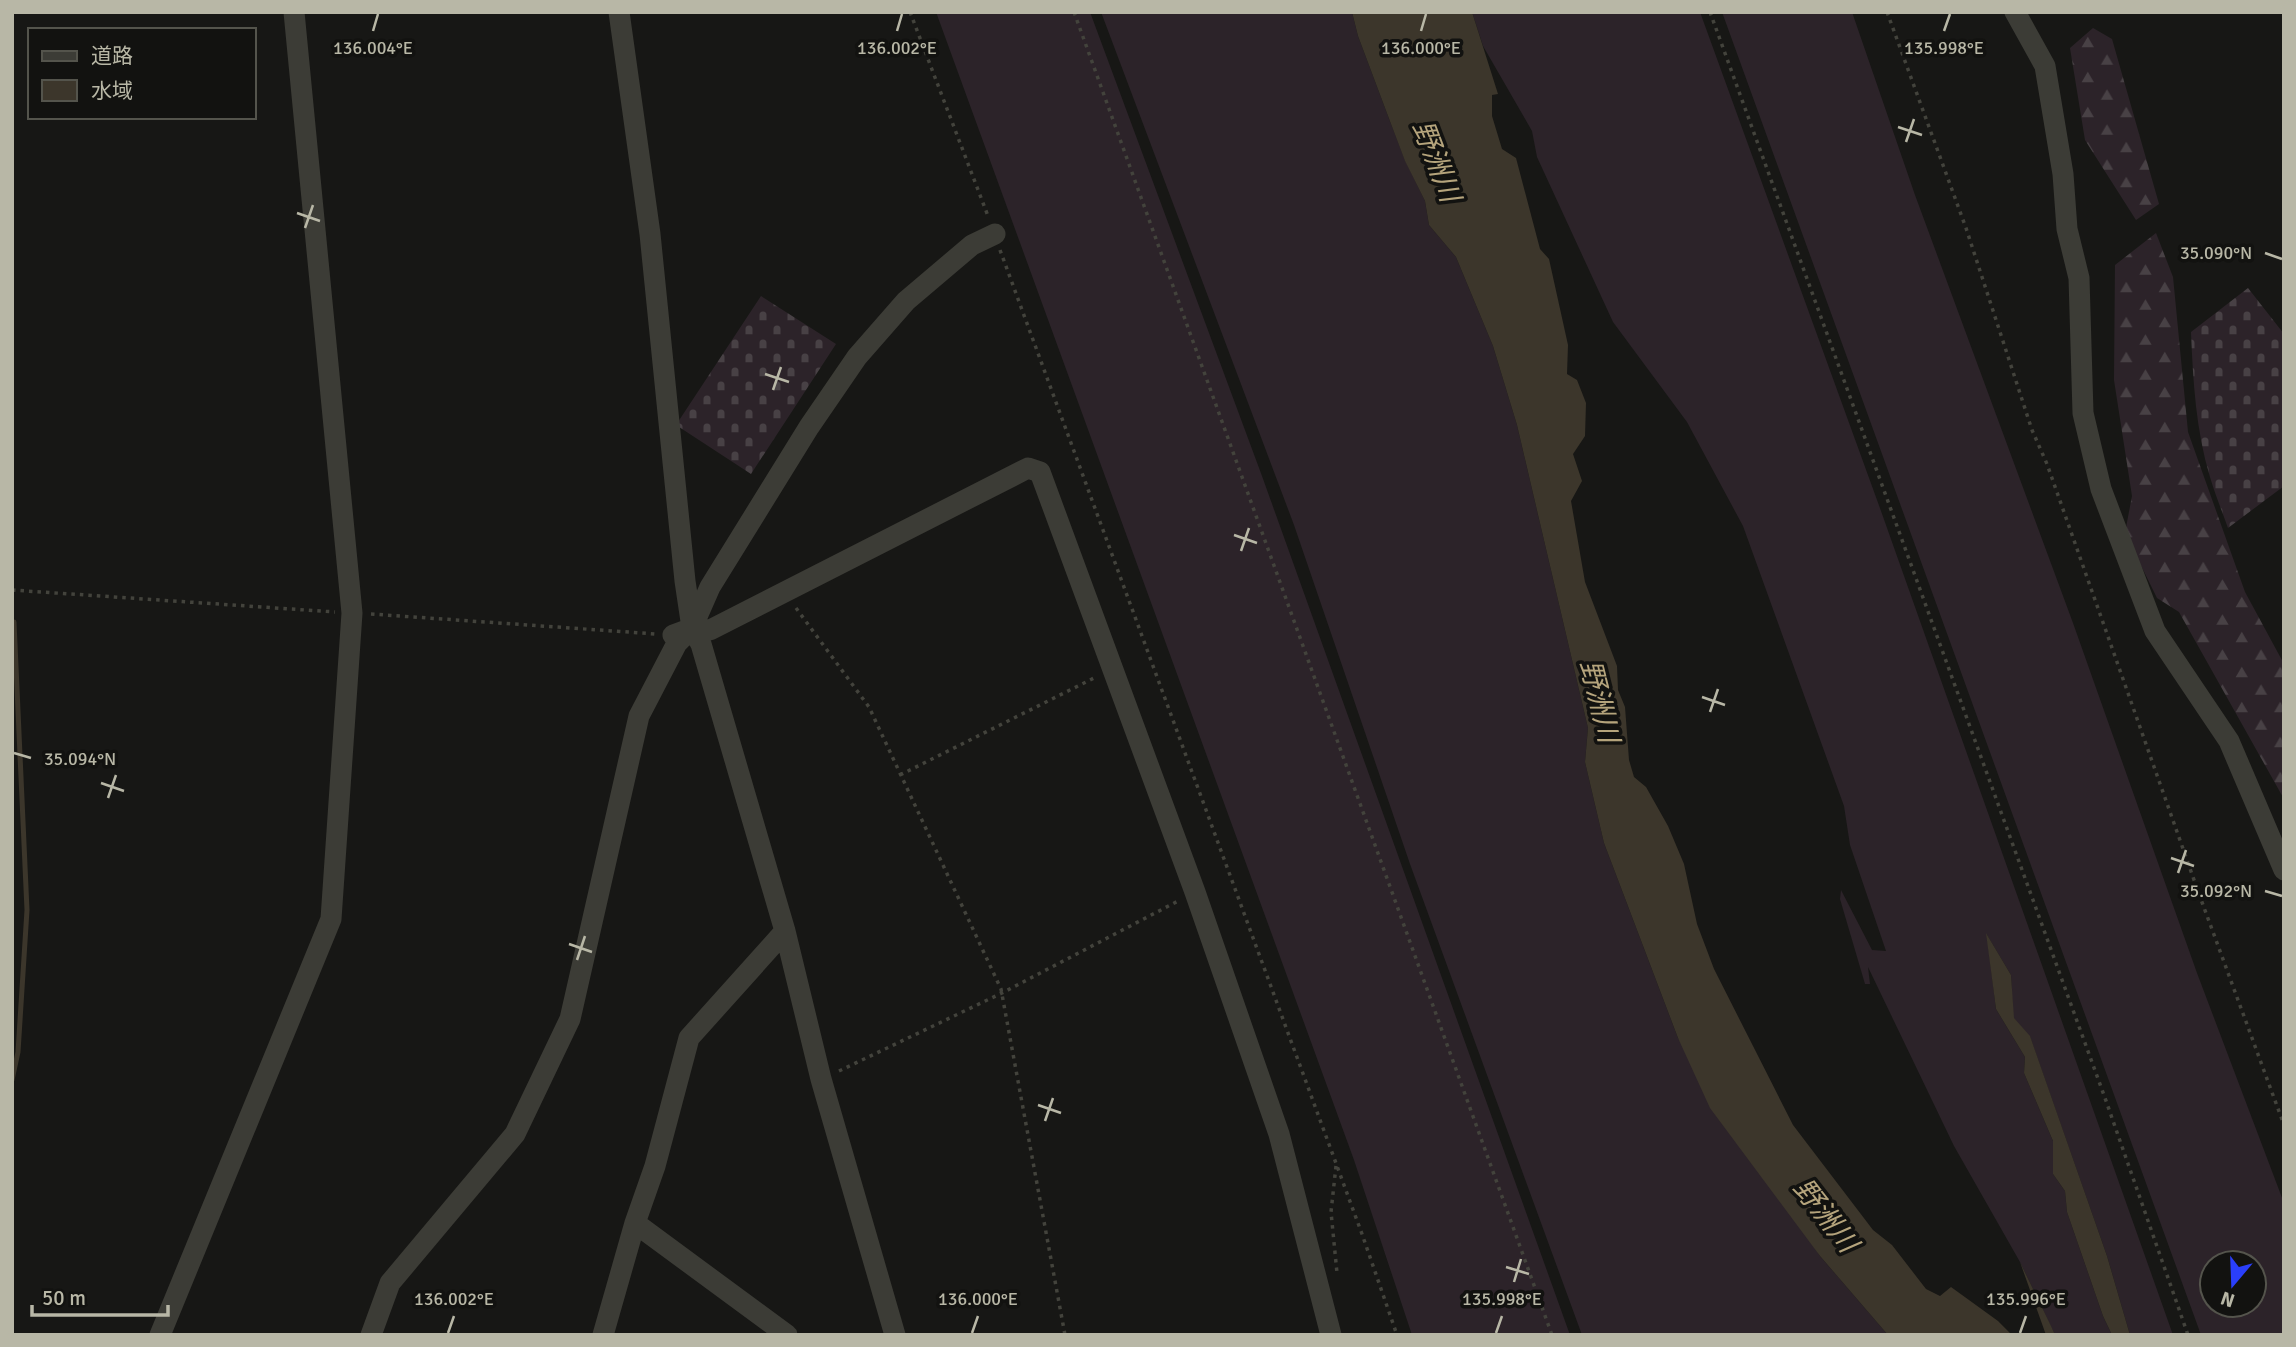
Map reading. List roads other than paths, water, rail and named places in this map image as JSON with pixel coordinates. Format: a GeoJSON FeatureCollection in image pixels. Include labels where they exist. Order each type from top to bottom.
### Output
{"type":"FeatureCollection","features":[{"type":"Feature","properties":{"kind":"street"},"geometry":{"type":"LineString","coordinates":[[160,1335],[331,919],[352,613],[294,12]]}},
{"type":"Feature","properties":{"kind":"street"},"geometry":{"type":"LineString","coordinates":[[619,12],[650,234],[685,581],[682,632]]}},
{"type":"Feature","properties":{"kind":"street"},"geometry":{"type":"LineString","coordinates":[[2015,12],[2045,66],[2063,174],[2067,229],[2079,278],[2083,414],[2101,489],[2155,631],[2229,741],[2284,870]]}},
{"type":"Feature","properties":{"kind":"street"},"geometry":{"type":"LineString","coordinates":[[371,1335],[390,1283],[515,1134],[570,1019],[639,716],[682,632],[809,427],[857,357],[906,302],[972,245],[995,234]]}},
{"type":"Feature","properties":{"kind":"street"},"geometry":{"type":"LineString","coordinates":[[682,632],[710,630],[1028,468],[1040,472],[1195,892],[1279,1134],[1332,1335]]}},
{"type":"Feature","properties":{"kind":"street"},"geometry":{"type":"LineString","coordinates":[[682,632],[701,645],[785,931],[821,1079],[895,1335]]}},
{"type":"Feature","properties":{"kind":"street"},"geometry":{"type":"LineString","coordinates":[[603,1335],[635,1223],[655,1166],[689,1038],[785,931]]}},
{"type":"Feature","properties":{"kind":"street"},"geometry":{"type":"LineString","coordinates":[[635,1223],[787,1335]]}},
{"type":"Feature","properties":{"kind":"water","name":"野洲川"},"geometry":{"type":"Polygon","coordinates":[[[1352,12],[1472,12],[1498,94],[1492,95],[1492,116],[1502,149],[1516,158],[1540,249],[1549,259],[1568,345],[1567,374],[1577,380],[1586,403],[1585,436],[1573,454],[1582,481],[1571,501],[1585,582],[1617,666],[1618,690],[1625,707],[1629,760],[1634,777],[1646,787],[1668,826],[1684,864],[1697,924],[1714,969],[1793,1125],[1873,1230],[1892,1245],[1926,1289],[1940,1296],[1951,1287],[1998,1321],[2012,1335],[1888,1335],[1820,1256],[1710,1108],[1678,1038],[1604,843],[1585,762],[1588,728],[1517,425],[1493,346],[1456,257],[1429,225],[1425,201],[1405,161],[1358,36],[1352,12]]]}},
{"type":"Feature","properties":{"kind":"water"},"geometry":{"type":"Polygon","coordinates":[[[1986,933],[2011,975],[2014,1018],[2030,1036],[2107,1256],[2130,1335],[2112,1335],[2103,1316],[2067,1212],[2065,1191],[2053,1174],[2053,1141],[2024,1073],[2025,1057],[1996,1009],[1986,933]]]}},
{"type":"Feature","properties":{"kind":"water"},"geometry":{"type":"Polygon","coordinates":[[[2020,1262],[2052,1328],[2055,1335],[2046,1335],[2020,1262]]]}},
{"type":"Feature","properties":{"kind":"waterway"},"geometry":{"type":"LineString","coordinates":[[12,1080],[18,1052],[27,910],[14,622]]}}]}
